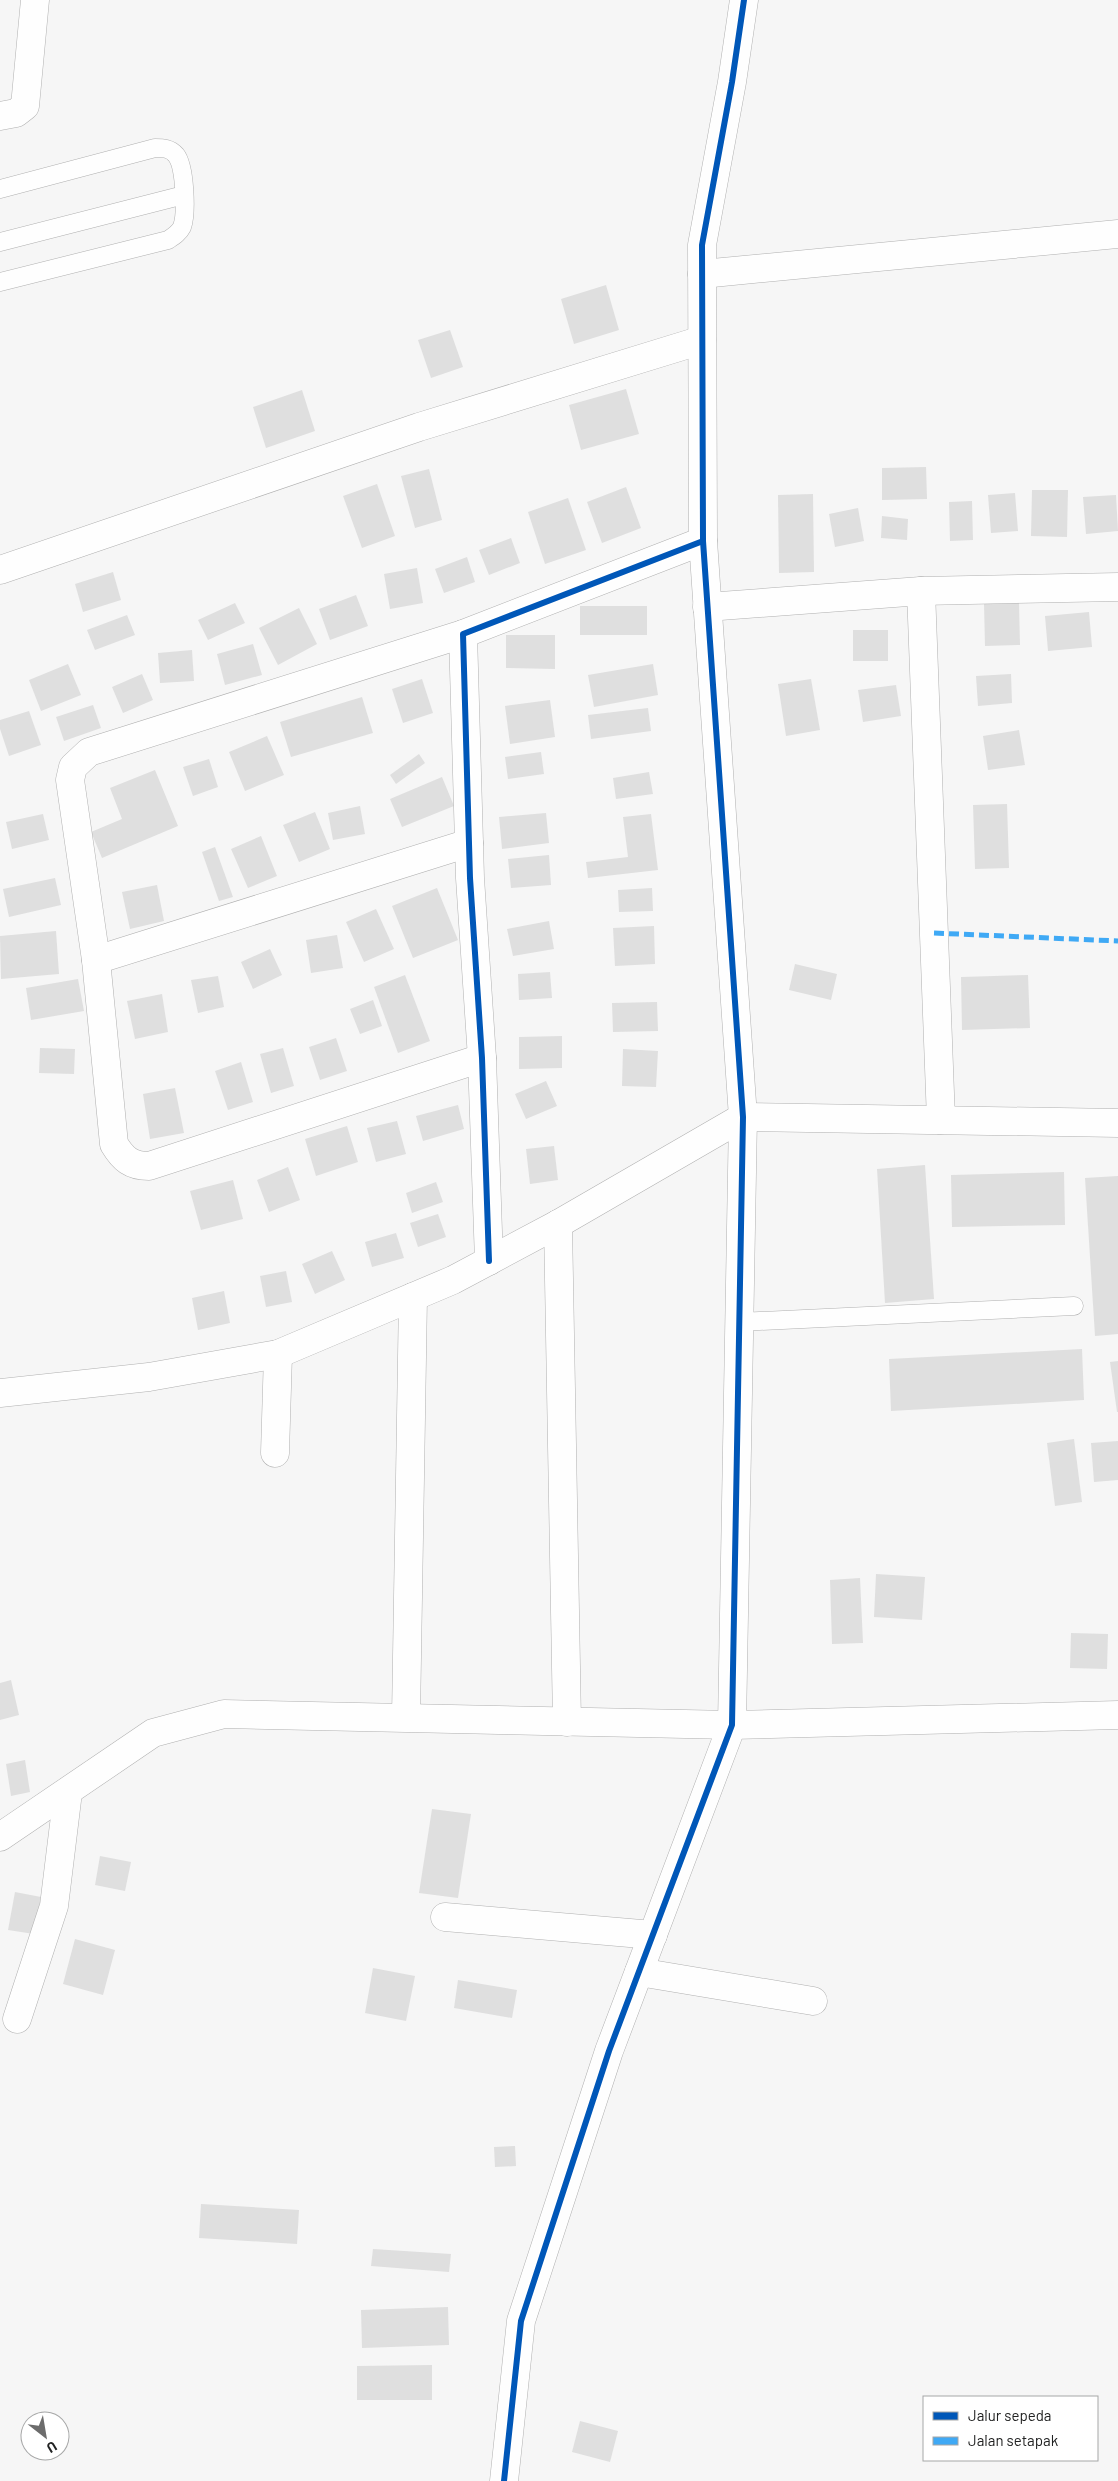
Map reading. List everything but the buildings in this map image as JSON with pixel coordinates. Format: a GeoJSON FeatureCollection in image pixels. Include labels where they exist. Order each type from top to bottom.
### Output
{"type":"FeatureCollection","features":[{"type":"Feature","properties":{"kind":"street"},"geometry":{"type":"LineString","coordinates":[[0,116],[16,113],[25,106],[35,0]]}},
{"type":"Feature","properties":{"kind":"street"},"geometry":{"type":"LineString","coordinates":[[504,2481],[521,2321],[609,2052],[732,1726],[743,1117],[703,541],[702,245],[732,82],[744,0]]}},
{"type":"Feature","properties":{"kind":"street"},"geometry":{"type":"LineString","coordinates":[[702,274],[1118,234]]}},
{"type":"Feature","properties":{"kind":"street"},"geometry":{"type":"LineString","coordinates":[[0,570],[419,427],[702,340]]}},
{"type":"Feature","properties":{"kind":"street"},"geometry":{"type":"LineString","coordinates":[[482,1058],[149,1166],[135,1166],[121,1156],[114,1144],[96,960],[70,780],[72,767],[79,759],[90,752],[463,634],[703,541]]}},
{"type":"Feature","properties":{"kind":"street"},"geometry":{"type":"LineString","coordinates":[[707,606],[921,591],[1118,587]]}},
{"type":"Feature","properties":{"kind":"street"},"geometry":{"type":"LineString","coordinates":[[921,591],[941,1120]]}},
{"type":"Feature","properties":{"kind":"street"},"geometry":{"type":"LineString","coordinates":[[463,634],[469,843],[482,1058],[489,1261]]}},
{"type":"Feature","properties":{"kind":"street"},"geometry":{"type":"LineString","coordinates":[[96,960],[469,843]]}},
{"type":"Feature","properties":{"kind":"street"},"geometry":{"type":"LineString","coordinates":[[0,1393],[149,1377],[278,1354],[412,1297],[489,1261],[558,1224],[743,1117],[1118,1123]]}},
{"type":"Feature","properties":{"kind":"street"},"geometry":{"type":"LineString","coordinates":[[558,1224],[567,1722]]}},
{"type":"Feature","properties":{"kind":"street"},"geometry":{"type":"LineString","coordinates":[[406,1717],[412,1297]]}},
{"type":"Feature","properties":{"kind":"street"},"geometry":{"type":"LineString","coordinates":[[275,1453],[278,1354]]}},
{"type":"Feature","properties":{"kind":"street"},"geometry":{"type":"LineString","coordinates":[[0,1837],[153,1733],[224,1714],[732,1726],[1118,1715]]}},
{"type":"Feature","properties":{"kind":"street"},"geometry":{"type":"LineString","coordinates":[[17,2019],[54,1906],[68,1792]]}},
{"type":"Feature","properties":{"kind":"street"},"geometry":{"type":"LineString","coordinates":[[445,1917],[653,1935]]}},
{"type":"Feature","properties":{"kind":"street"},"geometry":{"type":"LineString","coordinates":[[639,1972],[813,2001]]}},
{"type":"Feature","properties":{"kind":"lane"},"geometry":{"type":"LineString","coordinates":[[0,189],[155,148],[168,148],[176,155],[182,166],[184,195],[182,226],[177,235],[168,240],[0,282]]}},
{"type":"Feature","properties":{"kind":"lane"},"geometry":{"type":"LineString","coordinates":[[0,242],[184,195]]}},
{"type":"Feature","properties":{"kind":"lane"},"geometry":{"type":"LineString","coordinates":[[740,1322],[1074,1306]]}},
{"type":"Feature","properties":{"kind":"marked path"},"geometry":{"type":"LineString","coordinates":[[934,933],[1118,941]]}},
{"type":"Feature","properties":{"kind":"cycle path"},"geometry":{"type":"LineString","coordinates":[[489,1261],[482,1058],[470,878],[463,634],[703,541],[702,245],[732,82],[744,0]]}},
{"type":"Feature","properties":{"kind":"cycle path"},"geometry":{"type":"LineString","coordinates":[[504,2481],[521,2321],[609,2051],[732,1725],[743,1117],[703,541]]}}]}
